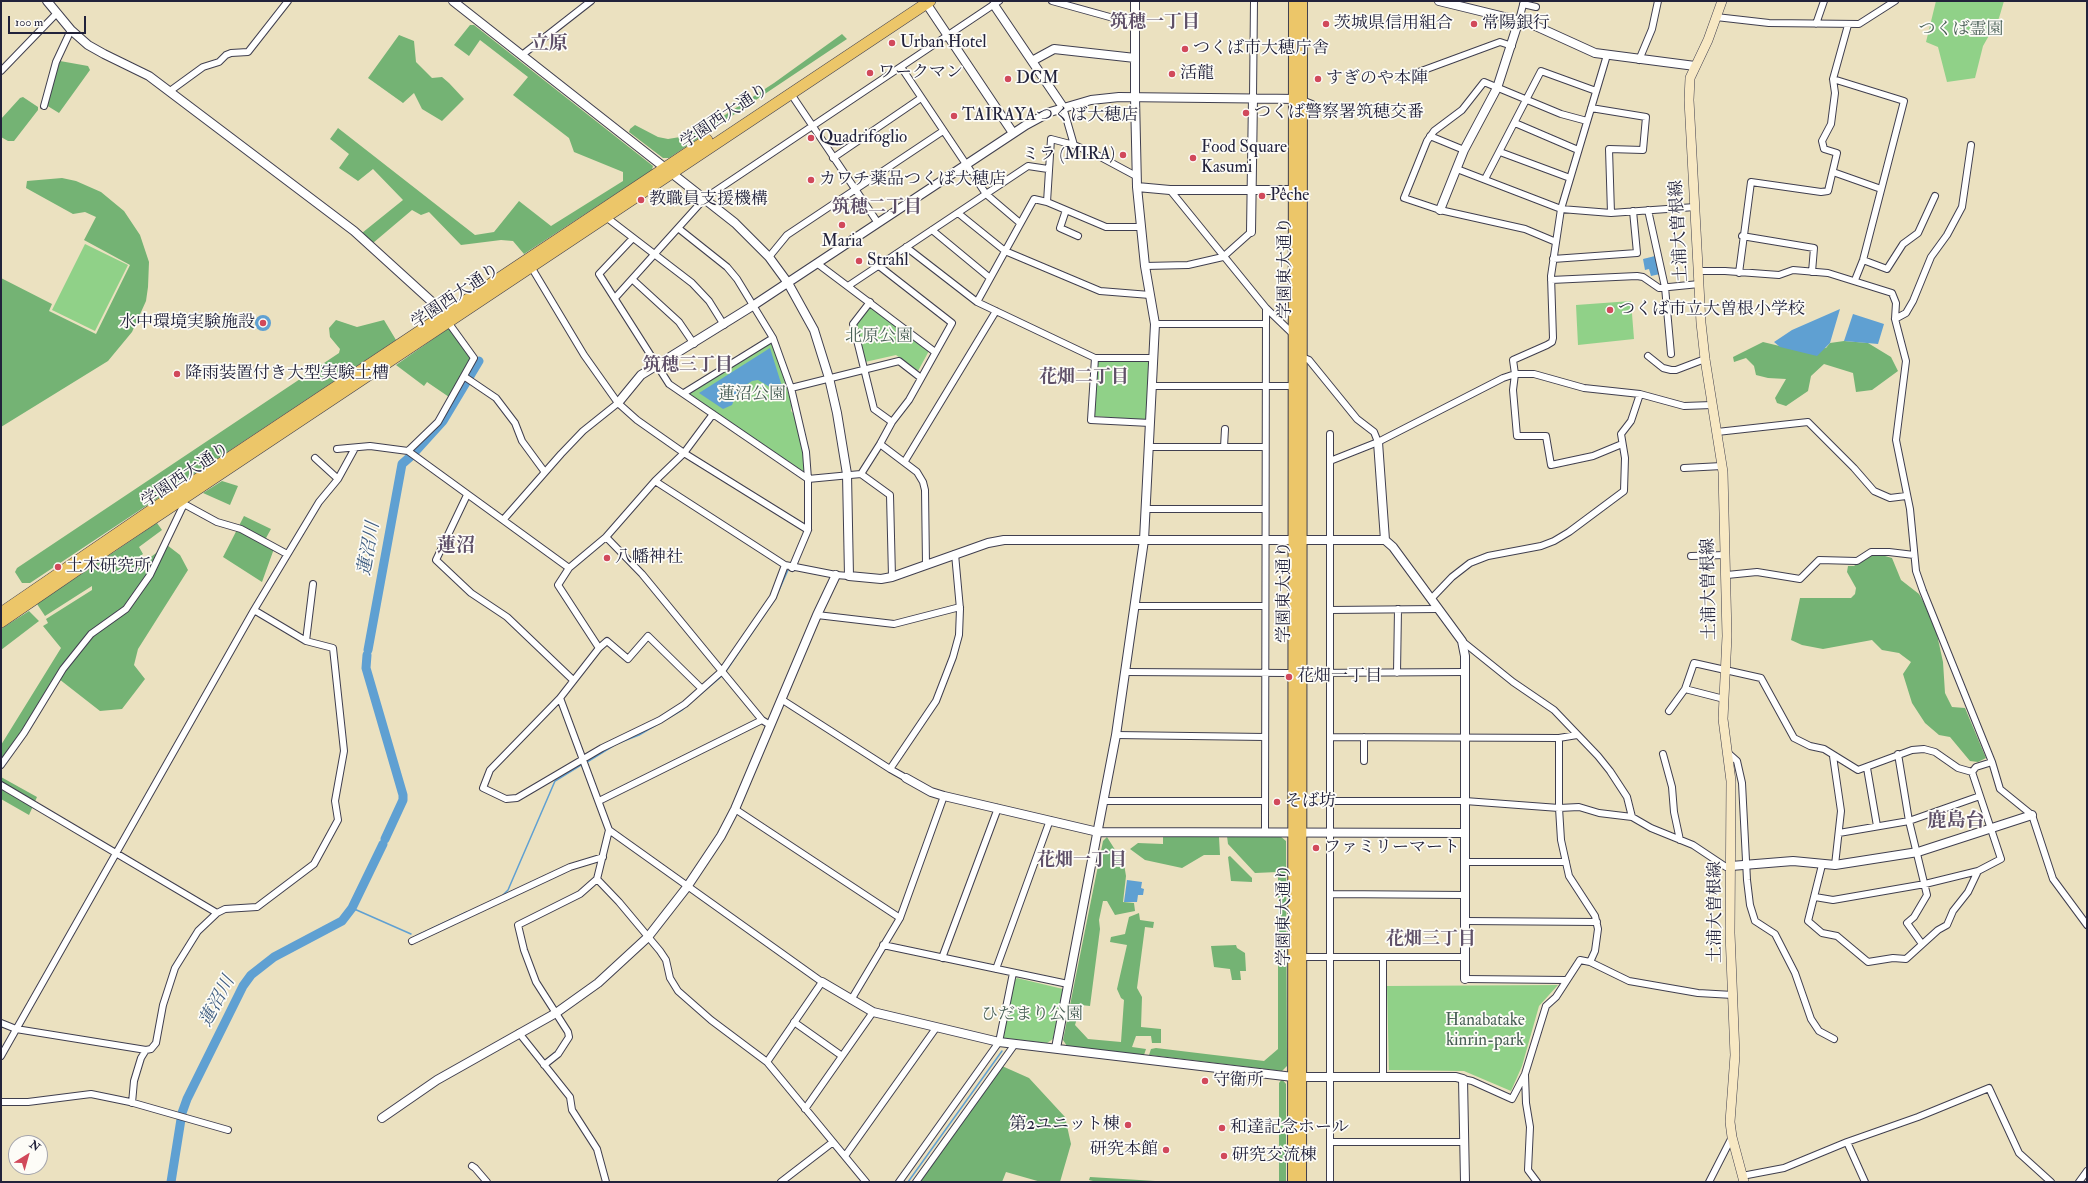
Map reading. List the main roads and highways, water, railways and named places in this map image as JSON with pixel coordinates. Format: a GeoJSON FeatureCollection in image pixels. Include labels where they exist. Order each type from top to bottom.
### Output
{"type":"FeatureCollection","features":[{"type":"Feature","properties":{"kind":"highway","name":"学園西大通り"},"geometry":{"type":"LineString","coordinates":[[529,264],[606,217],[669,170],[790,94],[924,2]]}},
{"type":"Feature","properties":{"kind":"highway","name":"学園西大通り"},"geometry":{"type":"LineString","coordinates":[[1,612],[924,2]]}},
{"type":"Feature","properties":{"kind":"highway","name":"学園西大通り"},"geometry":{"type":"LineString","coordinates":[[1,622],[183,502],[446,319]]}},
{"type":"Feature","properties":{"kind":"main road","name":"学園東大通り"},"geometry":{"type":"LineString","coordinates":[[1294,1],[1298,98],[1302,357],[1297,541]]}},
{"type":"Feature","properties":{"kind":"main road","name":"学園東大通り"},"geometry":{"type":"LineString","coordinates":[[1293,1182],[1297,1077],[1298,832],[1294,190],[1302,1]]}},
{"type":"Feature","properties":{"kind":"main road","name":"土浦大曽根線"},"geometry":{"type":"LineString","coordinates":[[1722,1],[1689,81],[1698,271],[1705,359],[1722,466],[1727,575],[1726,670],[1723,719],[1732,781],[1730,933],[1735,1055],[1730,1122],[1732,1137],[1743,1179]]}},
{"type":"Feature","properties":{"kind":"main road","name":"学園東大通り"},"geometry":{"type":"LineString","coordinates":[[1297,1077],[1301,1182]]}},
{"type":"Feature","properties":{"kind":"water"},"geometry":{"type":"Polygon","coordinates":[[[1655,256],[1660,274],[1651,276],[1649,269],[1645,270],[1643,259],[1655,256]]]}},
{"type":"Feature","properties":{"kind":"water"},"geometry":{"type":"Polygon","coordinates":[[[1840,309],[1830,343],[1817,356],[1780,347],[1774,342],[1792,330],[1840,309]]]}},
{"type":"Feature","properties":{"kind":"water"},"geometry":{"type":"Polygon","coordinates":[[[1853,314],[1884,324],[1878,344],[1844,341],[1853,314]]]}},
{"type":"Feature","properties":{"kind":"water"},"geometry":{"type":"Polygon","coordinates":[[[263,315],[269,317],[271,323],[269,329],[263,331],[257,329],[255,323],[257,317],[263,315]]]}},
{"type":"Feature","properties":{"kind":"water"},"geometry":{"type":"Polygon","coordinates":[[[770,348],[785,396],[758,380],[752,381],[738,390],[732,405],[723,409],[699,393],[770,348]]]}},
{"type":"Feature","properties":{"kind":"water"},"geometry":{"type":"Polygon","coordinates":[[[1127,880],[1142,882],[1141,888],[1144,889],[1143,895],[1138,895],[1137,902],[1124,902],[1127,880]]]}},
{"type":"Feature","properties":{"kind":"waterway","name":"蓮沼川"},"geometry":{"type":"LineString","coordinates":[[414,453],[443,421],[479,361]]}},
{"type":"Feature","properties":{"kind":"waterway","name":"蓮沼川"},"geometry":{"type":"LineString","coordinates":[[368,650],[402,464],[410,457]]}},
{"type":"Feature","properties":{"kind":"waterway"},"geometry":{"type":"LineString","coordinates":[[726,671],[775,599],[788,570]]}},
{"type":"Feature","properties":{"kind":"waterway","name":"蓮沼川"},"geometry":{"type":"LineString","coordinates":[[367,655],[366,668],[403,795],[403,800],[385,839]]}},
{"type":"Feature","properties":{"kind":"waterway"},"geometry":{"type":"LineString","coordinates":[[616,744],[639,735],[682,710],[723,675]]}},
{"type":"Feature","properties":{"kind":"waterway"},"geometry":{"type":"LineString","coordinates":[[587,762],[613,746]]}},
{"type":"Feature","properties":{"kind":"waterway"},"geometry":{"type":"LineString","coordinates":[[502,896],[508,890],[555,781],[581,765]]}},
{"type":"Feature","properties":{"kind":"waterway","name":"蓮沼川"},"geometry":{"type":"LineString","coordinates":[[171,1182],[182,1113],[187,1099],[243,986],[251,975],[274,957],[342,921],[352,908],[383,844]]}},
{"type":"Feature","properties":{"kind":"waterway"},"geometry":{"type":"LineString","coordinates":[[352,908],[411,934]]}},
{"type":"Feature","properties":{"kind":"waterway"},"geometry":{"type":"LineString","coordinates":[[416,936],[467,912]]}},
{"type":"Feature","properties":{"kind":"waterway"},"geometry":{"type":"LineString","coordinates":[[908,1182],[1002,1051]]}},
{"type":"Feature","properties":{"kind":"place","name":"茨城県信用組合"},"geometry":{"type":"Point","coordinates":[1326,24]}},
{"type":"Feature","properties":{"kind":"place","name":"常陽銀行"},"geometry":{"type":"Point","coordinates":[1474,24]}},
{"type":"Feature","properties":{"kind":"place","name":"Urban Hotel"},"geometry":{"type":"Point","coordinates":[892,43]}},
{"type":"Feature","properties":{"kind":"place","name":"つくば市大穂庁舎"},"geometry":{"type":"Point","coordinates":[1185,49]}},
{"type":"Feature","properties":{"kind":"place","name":"ワークマン"},"geometry":{"type":"Point","coordinates":[870,73]}},
{"type":"Feature","properties":{"kind":"place","name":"活龍"},"geometry":{"type":"Point","coordinates":[1172,74]}},
{"type":"Feature","properties":{"kind":"place","name":"DCM"},"geometry":{"type":"Point","coordinates":[1008,79]}},
{"type":"Feature","properties":{"kind":"place","name":"すぎのや本陣"},"geometry":{"type":"Point","coordinates":[1318,79]}},
{"type":"Feature","properties":{"kind":"place","name":"つくば警察署筑穂交番"},"geometry":{"type":"Point","coordinates":[1246,113]}},
{"type":"Feature","properties":{"kind":"place","name":"TAIRAYAつくば大穂店"},"geometry":{"type":"Point","coordinates":[954,116]}},
{"type":"Feature","properties":{"kind":"place","name":"Quadrifoglio"},"geometry":{"type":"Point","coordinates":[811,138]}},
{"type":"Feature","properties":{"kind":"place","name":"ミラ (MIRA)"},"geometry":{"type":"Point","coordinates":[1123,155]}},
{"type":"Feature","properties":{"kind":"place","name":"Food Square Kasumi"},"geometry":{"type":"Point","coordinates":[1193,158]}},
{"type":"Feature","properties":{"kind":"place","name":"カワチ薬品つくば大穂店"},"geometry":{"type":"Point","coordinates":[811,180]}},
{"type":"Feature","properties":{"kind":"place","name":"Pêche"},"geometry":{"type":"Point","coordinates":[1262,196]}},
{"type":"Feature","properties":{"kind":"place","name":"教職員支援機構"},"geometry":{"type":"Point","coordinates":[641,200]}},
{"type":"Feature","properties":{"kind":"place","name":"Maria"},"geometry":{"type":"Point","coordinates":[842,225]}},
{"type":"Feature","properties":{"kind":"place","name":"Strahl"},"geometry":{"type":"Point","coordinates":[859,261]}},
{"type":"Feature","properties":{"kind":"place","name":"つくば市立大曽根小学校"},"geometry":{"type":"Point","coordinates":[1610,310]}},
{"type":"Feature","properties":{"kind":"place","name":"水中環境実験施設"},"geometry":{"type":"Point","coordinates":[263,323]}},
{"type":"Feature","properties":{"kind":"place","name":"降雨装置付き大型実験土槽"},"geometry":{"type":"Point","coordinates":[177,374]}},
{"type":"Feature","properties":{"kind":"place","name":"八幡神社"},"geometry":{"type":"Point","coordinates":[607,558]}},
{"type":"Feature","properties":{"kind":"place","name":"土木研究所"},"geometry":{"type":"Point","coordinates":[58,567]}},
{"type":"Feature","properties":{"kind":"place","name":"花畑一丁目"},"geometry":{"type":"Point","coordinates":[1289,677]}},
{"type":"Feature","properties":{"kind":"place","name":"そば坊"},"geometry":{"type":"Point","coordinates":[1277,802]}},
{"type":"Feature","properties":{"kind":"place","name":"ファミリーマート"},"geometry":{"type":"Point","coordinates":[1316,848]}},
{"type":"Feature","properties":{"kind":"place","name":"守衛所"},"geometry":{"type":"Point","coordinates":[1205,1081]}},
{"type":"Feature","properties":{"kind":"place","name":"第2ユニット棟"},"geometry":{"type":"Point","coordinates":[1128,1125]}},
{"type":"Feature","properties":{"kind":"place","name":"和達記念ホール"},"geometry":{"type":"Point","coordinates":[1222,1128]}},
{"type":"Feature","properties":{"kind":"place","name":"研究本館"},"geometry":{"type":"Point","coordinates":[1166,1150]}},
{"type":"Feature","properties":{"kind":"place","name":"研究交流棟"},"geometry":{"type":"Point","coordinates":[1224,1156]}},
{"type":"Feature","properties":{"kind":"district","name":"筑穂一丁目"},"geometry":{"type":"Point","coordinates":[1155,23]}},
{"type":"Feature","properties":{"kind":"district","name":"立原"},"geometry":{"type":"Point","coordinates":[549,45]}},
{"type":"Feature","properties":{"kind":"district","name":"筑穂二丁目"},"geometry":{"type":"Point","coordinates":[877,208]}},
{"type":"Feature","properties":{"kind":"district","name":"筑穂三丁目"},"geometry":{"type":"Point","coordinates":[688,366]}},
{"type":"Feature","properties":{"kind":"district","name":"花畑二丁目"},"geometry":{"type":"Point","coordinates":[1084,378]}},
{"type":"Feature","properties":{"kind":"district","name":"蓮沼"},"geometry":{"type":"Point","coordinates":[456,547]}},
{"type":"Feature","properties":{"kind":"district","name":"鹿島台"},"geometry":{"type":"Point","coordinates":[1956,822]}},
{"type":"Feature","properties":{"kind":"district","name":"花畑一丁目"},"geometry":{"type":"Point","coordinates":[1082,861]}},
{"type":"Feature","properties":{"kind":"district","name":"花畑三丁目"},"geometry":{"type":"Point","coordinates":[1431,940]}},
{"type":"Feature","properties":{"kind":"park label","name":"つくば霊園"},"geometry":{"type":"Point","coordinates":[1961,30]}},
{"type":"Feature","properties":{"kind":"park label","name":"北原公園"},"geometry":{"type":"Point","coordinates":[879,337]}},
{"type":"Feature","properties":{"kind":"park label","name":"蓮沼公園"},"geometry":{"type":"Point","coordinates":[752,395]}},
{"type":"Feature","properties":{"kind":"park label","name":"ひだまり公園"},"geometry":{"type":"Point","coordinates":[1032,1015]}},
{"type":"Feature","properties":{"kind":"park label","name":"Hanabatake kinrin-park"},"geometry":{"type":"Point","coordinates":[1485,1031]}}]}
